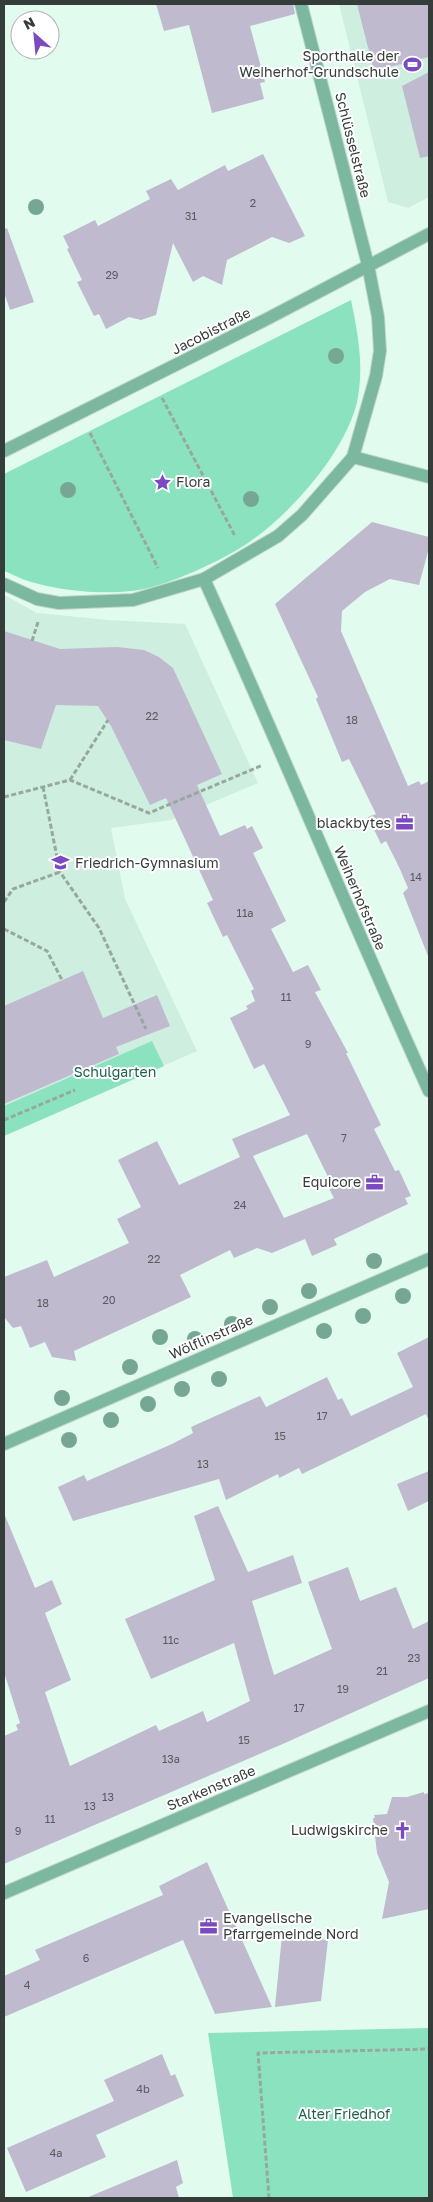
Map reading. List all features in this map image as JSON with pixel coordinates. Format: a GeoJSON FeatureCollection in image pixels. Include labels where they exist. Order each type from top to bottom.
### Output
{"type":"FeatureCollection","features":[{"type":"Feature","properties":{"kind":"street","name":"Schlüsselstraße"},"geometry":{"type":"LineString","coordinates":[[301,4],[368,265],[378,317],[380,351],[376,376],[353,458]]}},
{"type":"Feature","properties":{"kind":"street","name":"Jacobistraße"},"geometry":{"type":"LineString","coordinates":[[4,451],[152,378],[429,234]]}},
{"type":"Feature","properties":{"kind":"street"},"geometry":{"type":"LineString","coordinates":[[4,584],[38,599],[58,603],[133,600],[204,580],[278,536],[302,515],[353,458],[429,477]]}},
{"type":"Feature","properties":{"kind":"street","name":"Weiherhofstraße"},"geometry":{"type":"LineString","coordinates":[[204,580],[283,756],[378,979],[429,1091]]}},
{"type":"Feature","properties":{"kind":"street","name":"Wölflinstraße"},"geometry":{"type":"LineString","coordinates":[[4,1444],[429,1259]]}},
{"type":"Feature","properties":{"kind":"street","name":"Starkenstraße"},"geometry":{"type":"LineString","coordinates":[[4,1893],[429,1711]]}},
{"type":"Feature","properties":{"kind":"path"},"geometry":{"type":"LineString","coordinates":[[152,378],[245,555]]}},
{"type":"Feature","properties":{"kind":"path"},"geometry":{"type":"LineString","coordinates":[[80,413],[169,590]]}},
{"type":"Feature","properties":{"kind":"path"},"geometry":{"type":"LineString","coordinates":[[32,641],[38,625]]}},
{"type":"Feature","properties":{"kind":"path"},"geometry":{"type":"LineString","coordinates":[[70,780],[108,720]]}},
{"type":"Feature","properties":{"kind":"path"},"geometry":{"type":"LineString","coordinates":[[4,797],[70,780],[149,813],[283,756]]}},
{"type":"Feature","properties":{"kind":"path"},"geometry":{"type":"LineString","coordinates":[[43,787],[60,872],[99,928],[146,1029]]}},
{"type":"Feature","properties":{"kind":"path"},"geometry":{"type":"LineString","coordinates":[[4,902],[13,888],[60,872]]}},
{"type":"Feature","properties":{"kind":"path"},"geometry":{"type":"LineString","coordinates":[[4,929],[47,951],[62,980]]}},
{"type":"Feature","properties":{"kind":"path"},"geometry":{"type":"LineString","coordinates":[[4,1120],[75,1090]]}},
{"type":"Feature","properties":{"kind":"path"},"geometry":{"type":"LineString","coordinates":[[269,2198],[258,2053],[429,2049]]}},
{"type":"Feature","properties":{"kind":"shaded area"},"geometry":{"type":"Polygon","coordinates":[[[339,4],[429,4],[429,197],[408,208],[388,202],[339,4]]]}},
{"type":"Feature","properties":{"kind":"shaded area","name":"Friedrich-Gymnasium"},"geometry":{"type":"Polygon","coordinates":[[[4,595],[37,613],[108,620],[185,624],[258,783],[171,820],[111,828],[125,899],[197,1051],[4,1136],[4,595]]]}},
{"type":"Feature","properties":{"kind":"green space"},"geometry":{"type":"Polygon","coordinates":[[[351,300],[360,356],[359,390],[355,411],[333,455],[317,477],[300,497],[263,532],[235,551],[198,570],[172,581],[135,590],[91,592],[62,589],[31,582],[4,571],[4,474],[351,300]]]}},
{"type":"Feature","properties":{"kind":"green space","name":"Schulgarten"},"geometry":{"type":"Polygon","coordinates":[[[152,1041],[164,1066],[4,1136],[4,1106],[152,1041]]]}},
{"type":"Feature","properties":{"kind":"green space","name":"Alter Friedhof"},"geometry":{"type":"Polygon","coordinates":[[[429,2028],[429,2198],[233,2198],[208,2033],[429,2028]]]}},
{"type":"Feature","properties":{"kind":"building"},"geometry":{"type":"Polygon","coordinates":[[[156,4],[293,4],[295,14],[250,26],[265,82],[260,83],[264,99],[212,113],[189,25],[164,31],[156,4]]]}},
{"type":"Feature","properties":{"kind":"building"},"geometry":{"type":"Polygon","coordinates":[[[357,4],[429,4],[429,57],[374,71],[357,4]]]}},
{"type":"Feature","properties":{"kind":"building"},"geometry":{"type":"Polygon","coordinates":[[[429,72],[429,156],[420,158],[402,86],[429,72]]]}},
{"type":"Feature","properties":{"kind":"building"},"geometry":{"type":"Polygon","coordinates":[[[263,154],[305,236],[289,243],[272,237],[227,260],[222,285],[203,276],[193,282],[173,243],[156,315],[141,320],[129,317],[106,329],[99,314],[94,316],[77,282],[82,280],[63,236],[95,220],[98,226],[150,199],[146,191],[171,179],[178,190],[225,165],[228,171],[263,154]]]}},
{"type":"Feature","properties":{"kind":"building"},"geometry":{"type":"Polygon","coordinates":[[[7,228],[34,302],[10,310],[4,292],[4,229],[7,228]]]}},
{"type":"Feature","properties":{"kind":"building"},"geometry":{"type":"Polygon","coordinates":[[[372,522],[429,537],[429,548],[419,585],[390,579],[365,592],[342,611],[341,631],[408,786],[419,781],[421,785],[429,781],[428,956],[403,893],[408,888],[399,867],[386,841],[381,844],[368,817],[376,814],[349,759],[342,762],[316,699],[318,697],[275,604],[372,522]]]}},
{"type":"Feature","properties":{"kind":"building"},"geometry":{"type":"Polygon","coordinates":[[[4,631],[60,649],[117,647],[144,650],[159,657],[173,668],[222,774],[197,785],[220,836],[245,825],[247,829],[252,826],[263,848],[253,853],[286,921],[271,929],[293,972],[308,965],[321,990],[315,992],[348,1053],[346,1053],[381,1125],[374,1129],[395,1171],[399,1170],[411,1196],[405,1198],[408,1204],[334,1239],[337,1245],[312,1256],[305,1239],[272,1253],[257,1248],[234,1258],[230,1250],[180,1275],[191,1297],[74,1351],[76,1361],[52,1357],[45,1342],[30,1348],[21,1326],[13,1328],[4,1317],[4,1277],[47,1260],[54,1277],[129,1243],[117,1219],[141,1207],[118,1160],[157,1141],[179,1185],[240,1157],[232,1139],[290,1115],[264,1064],[254,1069],[230,1018],[248,1009],[246,1006],[255,1001],[251,991],[254,989],[227,935],[223,937],[207,903],[213,900],[166,798],[150,805],[111,726],[98,706],[56,705],[41,749],[4,740],[4,631]],[[307,1134],[253,1156],[284,1218],[334,1198],[326,1183],[330,1181],[307,1134]]]}},
{"type":"Feature","properties":{"kind":"building"},"geometry":{"type":"Polygon","coordinates":[[[83,971],[103,1018],[157,995],[170,1026],[116,1047],[119,1054],[4,1104],[4,1006],[83,971]]]}},
{"type":"Feature","properties":{"kind":"building"},"geometry":{"type":"Polygon","coordinates":[[[429,1337],[429,1421],[426,1414],[302,1474],[299,1468],[279,1478],[278,1474],[226,1500],[219,1479],[73,1521],[58,1487],[84,1475],[87,1481],[172,1444],[193,1433],[191,1427],[260,1396],[266,1407],[327,1377],[338,1400],[342,1398],[351,1416],[413,1387],[397,1353],[429,1337]]]}},
{"type":"Feature","properties":{"kind":"building"},"geometry":{"type":"Polygon","coordinates":[[[429,1471],[429,1501],[408,1511],[397,1484],[429,1471]]]}},
{"type":"Feature","properties":{"kind":"building"},"geometry":{"type":"Polygon","coordinates":[[[218,1506],[248,1572],[293,1555],[302,1583],[252,1601],[274,1675],[332,1649],[308,1582],[348,1567],[360,1601],[396,1587],[413,1629],[429,1621],[429,1678],[285,1743],[4,1864],[4,1736],[18,1730],[16,1725],[20,1723],[4,1672],[4,1513],[35,1588],[52,1580],[62,1604],[45,1613],[71,1680],[45,1692],[70,1766],[156,1725],[159,1731],[203,1711],[207,1722],[250,1701],[234,1643],[151,1679],[125,1619],[215,1580],[194,1516],[218,1506]]]}},
{"type":"Feature","properties":{"kind":"building","name":"Ludwigskirche"},"geometry":{"type":"Polygon","coordinates":[[[424,1792],[424,1794],[429,1793],[429,1909],[382,1919],[389,1882],[377,1853],[373,1818],[375,1818],[374,1815],[387,1814],[392,1797],[407,1797],[424,1792]]]}},
{"type":"Feature","properties":{"kind":"building"},"geometry":{"type":"Polygon","coordinates":[[[207,1862],[272,2007],[215,2014],[183,1940],[4,2017],[4,1976],[40,1960],[35,1950],[163,1895],[159,1886],[207,1862]]]}},
{"type":"Feature","properties":{"kind":"building"},"geometry":{"type":"Polygon","coordinates":[[[282,1935],[328,1940],[321,2001],[275,2007],[282,1935]]]}},
{"type":"Feature","properties":{"kind":"building"},"geometry":{"type":"Polygon","coordinates":[[[162,2054],[171,2076],[175,2074],[184,2096],[96,2135],[106,2157],[26,2192],[7,2148],[114,2101],[104,2080],[162,2054]]]}},
{"type":"Feature","properties":{"kind":"building"},"geometry":{"type":"Polygon","coordinates":[[[177,2160],[183,2183],[176,2187],[179,2198],[86,2198],[177,2160]]]}},
{"type":"Feature","properties":{"kind":"place","name":"Sporthalle der Weiherhof-Grundschule"},"geometry":{"type":"Point","coordinates":[413,64]}},
{"type":"Feature","properties":{"kind":"place","name":"Flora"},"geometry":{"type":"Point","coordinates":[162,482]}},
{"type":"Feature","properties":{"kind":"place","name":"blackbytes"},"geometry":{"type":"Point","coordinates":[405,823]}},
{"type":"Feature","properties":{"kind":"place","name":"Friedrich-Gymnasium"},"geometry":{"type":"Point","coordinates":[61,863]}},
{"type":"Feature","properties":{"kind":"place","name":"Equicore"},"geometry":{"type":"Point","coordinates":[375,1182]}},
{"type":"Feature","properties":{"kind":"place","name":"Ludwigskirche"},"geometry":{"type":"Point","coordinates":[402,1830]}},
{"type":"Feature","properties":{"kind":"place","name":"Evangelische Pfarrgemeinde Nord"},"geometry":{"type":"Point","coordinates":[209,1926]}}]}
